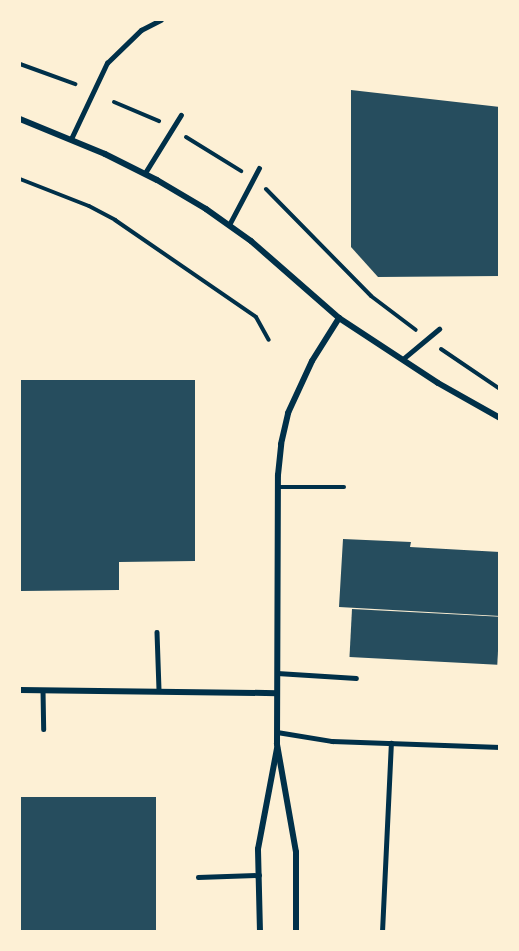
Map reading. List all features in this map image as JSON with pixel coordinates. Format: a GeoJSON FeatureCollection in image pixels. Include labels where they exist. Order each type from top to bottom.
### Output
{"type":"FeatureCollection","features":[{"type":"Feature","properties":{"kind":"street"},"geometry":{"type":"LineString","coordinates":[[20,119],[71,139],[144,173],[229,225],[251,241],[339,318],[500,418]]}},
{"type":"Feature","properties":{"kind":"street"},"geometry":{"type":"LineString","coordinates":[[296,932],[296,852],[277,744],[278,488],[281,444],[288,413],[312,361],[339,318]]}},
{"type":"Feature","properties":{"kind":"street"},"geometry":{"type":"LineString","coordinates":[[20,690],[277,693]]}},
{"type":"Feature","properties":{"kind":"street"},"geometry":{"type":"LineString","coordinates":[[260,932],[258,849],[277,744]]}},
{"type":"Feature","properties":{"kind":"lane"},"geometry":{"type":"LineString","coordinates":[[71,139],[107,63],[141,30],[161,20]]}},
{"type":"Feature","properties":{"kind":"lane"},"geometry":{"type":"LineString","coordinates":[[144,173],[181,115]]}},
{"type":"Feature","properties":{"kind":"lane"},"geometry":{"type":"LineString","coordinates":[[229,225],[259,168]]}},
{"type":"Feature","properties":{"kind":"lane"},"geometry":{"type":"LineString","coordinates":[[403,359],[439,329]]}},
{"type":"Feature","properties":{"kind":"lane"},"geometry":{"type":"LineString","coordinates":[[278,488],[344,487]]}},
{"type":"Feature","properties":{"kind":"lane"},"geometry":{"type":"LineString","coordinates":[[157,632],[159,690]]}},
{"type":"Feature","properties":{"kind":"lane"},"geometry":{"type":"LineString","coordinates":[[277,673],[356,678]]}},
{"type":"Feature","properties":{"kind":"lane"},"geometry":{"type":"LineString","coordinates":[[44,690],[44,729]]}},
{"type":"Feature","properties":{"kind":"lane"},"geometry":{"type":"LineString","coordinates":[[277,732],[332,741],[500,747]]}},
{"type":"Feature","properties":{"kind":"lane"},"geometry":{"type":"LineString","coordinates":[[382,932],[391,743]]}},
{"type":"Feature","properties":{"kind":"lane"},"geometry":{"type":"LineString","coordinates":[[198,877],[259,875]]}},
{"type":"Feature","properties":{"kind":"path"},"geometry":{"type":"LineString","coordinates":[[20,64],[75,84]]}},
{"type":"Feature","properties":{"kind":"path"},"geometry":{"type":"LineString","coordinates":[[20,179],[89,206],[115,220],[256,317],[269,340]]}},
{"type":"Feature","properties":{"kind":"path"},"geometry":{"type":"LineString","coordinates":[[396,315],[500,389]]}},
{"type":"Feature","properties":{"kind":"building"},"geometry":{"type":"Polygon","coordinates":[[[351,90],[500,107],[500,276],[378,277],[351,247],[351,90]]]}},
{"type":"Feature","properties":{"kind":"building"},"geometry":{"type":"Polygon","coordinates":[[[20,380],[195,380],[195,561],[119,562],[119,590],[20,591],[20,380]]]}},
{"type":"Feature","properties":{"kind":"building"},"geometry":{"type":"Polygon","coordinates":[[[343,539],[411,542],[410,547],[500,552],[500,616],[339,607],[343,539]]]}},
{"type":"Feature","properties":{"kind":"building"},"geometry":{"type":"Polygon","coordinates":[[[352,609],[500,617],[497,665],[349,657],[352,609]]]}},
{"type":"Feature","properties":{"kind":"building"},"geometry":{"type":"Polygon","coordinates":[[[20,797],[156,797],[156,932],[20,932],[20,797]]]}}]}
